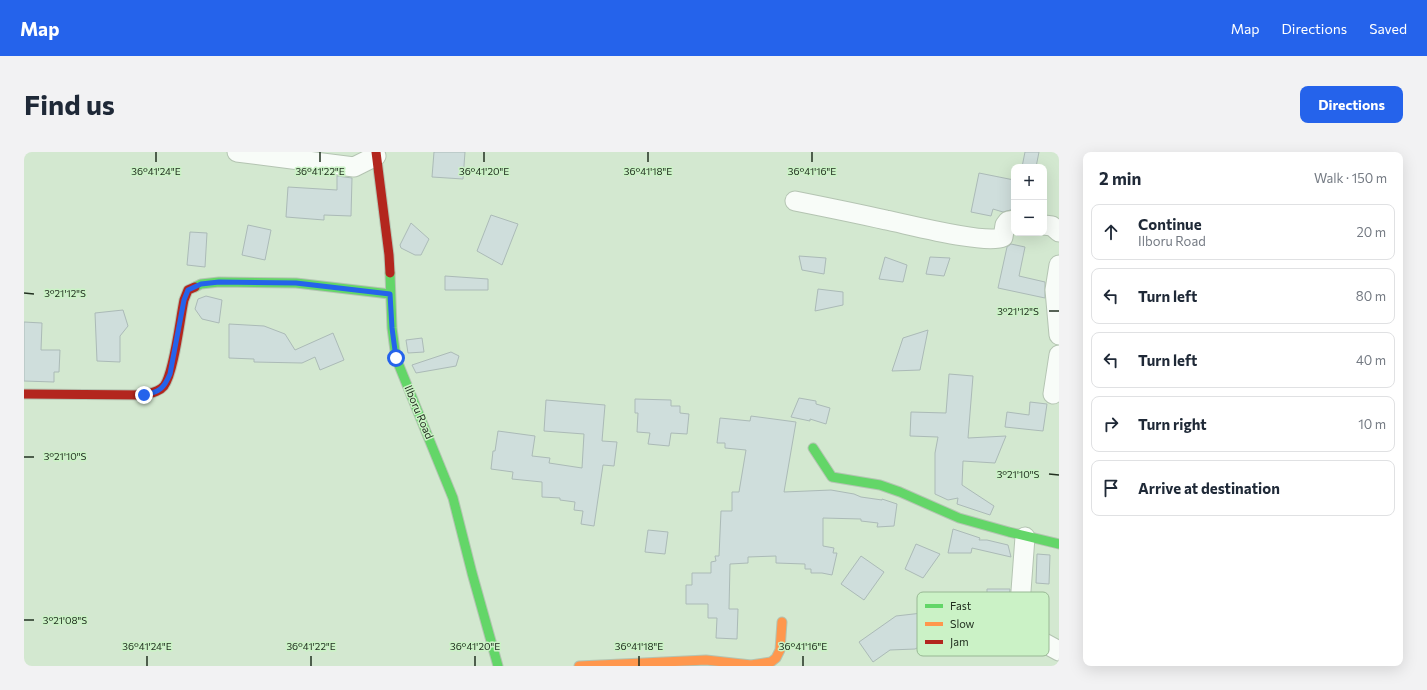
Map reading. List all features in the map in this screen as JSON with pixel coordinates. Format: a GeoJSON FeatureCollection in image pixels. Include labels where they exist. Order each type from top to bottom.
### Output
{"type":"FeatureCollection","features":[{"type":"Feature","properties":{"kind":"street"},"geometry":{"type":"LineString","coordinates":[[238,152],[354,167],[376,154]]}},
{"type":"Feature","properties":{"kind":"street","name":"Ilboru Road"},"geometry":{"type":"LineString","coordinates":[[376,154],[389,255],[392,328],[396,358],[453,498],[498,666]]}},
{"type":"Feature","properties":{"kind":"street"},"geometry":{"type":"LineString","coordinates":[[795,201],[954,234],[992,239],[1003,237],[1006,225],[1008,221],[1011,220]]}},
{"type":"Feature","properties":{"kind":"street"},"geometry":{"type":"LineString","coordinates":[[1047,225],[1052,226],[1059,232]]}},
{"type":"Feature","properties":{"kind":"street"},"geometry":{"type":"LineString","coordinates":[[1059,265],[1056,290],[1059,335]]}},
{"type":"Feature","properties":{"kind":"street"},"geometry":{"type":"LineString","coordinates":[[24,394],[144,395],[154,393],[161,389],[166,383],[170,374],[184,300],[188,290],[201,284],[219,282],[296,283],[390,294]]}},
{"type":"Feature","properties":{"kind":"street"},"geometry":{"type":"LineString","coordinates":[[1053,394],[1059,355]]}},
{"type":"Feature","properties":{"kind":"street"},"geometry":{"type":"LineString","coordinates":[[813,448],[832,477],[863,481],[882,486],[959,518],[1026,537],[1059,544]]}},
{"type":"Feature","properties":{"kind":"street"},"geometry":{"type":"LineString","coordinates":[[1021,592],[1026,537]]}},
{"type":"Feature","properties":{"kind":"street"},"geometry":{"type":"LineString","coordinates":[[579,666],[706,660],[751,665],[771,662],[776,658],[780,650],[782,622]]}},
{"type":"Feature","properties":{"kind":"street"},"geometry":{"type":"LineString","coordinates":[[1049,646],[1059,651]]}},
{"type":"Feature","properties":{"kind":"building"},"geometry":{"type":"Polygon","coordinates":[[[434,152],[465,152],[463,179],[432,177],[434,152]]]}},
{"type":"Feature","properties":{"kind":"building"},"geometry":{"type":"Polygon","coordinates":[[[1025,152],[1039,152],[1037,164],[1023,164],[1025,152]]]}},
{"type":"Feature","properties":{"kind":"building"},"geometry":{"type":"Polygon","coordinates":[[[979,173],[1011,179],[1011,210],[1003,212],[993,209],[991,216],[971,212],[979,173]]]}},
{"type":"Feature","properties":{"kind":"building"},"geometry":{"type":"Polygon","coordinates":[[[337,176],[352,178],[351,216],[324,215],[324,220],[286,217],[288,187],[337,190],[337,176]]]}},
{"type":"Feature","properties":{"kind":"building"},"geometry":{"type":"Polygon","coordinates":[[[491,215],[518,224],[502,265],[477,251],[491,215]]]}},
{"type":"Feature","properties":{"kind":"building"},"geometry":{"type":"Polygon","coordinates":[[[411,223],[429,239],[421,255],[415,255],[401,248],[400,245],[411,223]]]}},
{"type":"Feature","properties":{"kind":"building"},"geometry":{"type":"Polygon","coordinates":[[[248,225],[271,230],[265,260],[242,255],[248,225]]]}},
{"type":"Feature","properties":{"kind":"building"},"geometry":{"type":"Polygon","coordinates":[[[190,232],[207,233],[205,267],[187,265],[190,232]]]}},
{"type":"Feature","properties":{"kind":"building"},"geometry":{"type":"Polygon","coordinates":[[[1011,244],[1025,247],[1019,276],[1045,282],[1045,298],[998,288],[1007,247],[1011,244]]]}},
{"type":"Feature","properties":{"kind":"building"},"geometry":{"type":"Polygon","coordinates":[[[799,256],[826,258],[824,274],[802,270],[799,256]]]}},
{"type":"Feature","properties":{"kind":"building"},"geometry":{"type":"Polygon","coordinates":[[[885,257],[907,265],[903,282],[879,279],[885,257]]]}},
{"type":"Feature","properties":{"kind":"building"},"geometry":{"type":"Polygon","coordinates":[[[930,257],[950,258],[944,276],[926,274],[930,257]]]}},
{"type":"Feature","properties":{"kind":"building"},"geometry":{"type":"Polygon","coordinates":[[[445,276],[488,279],[488,290],[445,290],[445,276]]]}},
{"type":"Feature","properties":{"kind":"building"},"geometry":{"type":"Polygon","coordinates":[[[818,289],[843,292],[843,305],[815,311],[818,289]]]}},
{"type":"Feature","properties":{"kind":"building"},"geometry":{"type":"Polygon","coordinates":[[[206,296],[222,300],[219,323],[202,319],[195,309],[198,299],[206,296]]]}},
{"type":"Feature","properties":{"kind":"building"},"geometry":{"type":"Polygon","coordinates":[[[123,310],[128,326],[120,336],[120,362],[97,361],[95,313],[123,310]]]}},
{"type":"Feature","properties":{"kind":"building"},"geometry":{"type":"Polygon","coordinates":[[[24,322],[42,323],[41,350],[60,350],[59,372],[54,372],[54,382],[24,381],[24,322]]]}},
{"type":"Feature","properties":{"kind":"building"},"geometry":{"type":"Polygon","coordinates":[[[229,324],[264,326],[285,334],[295,350],[333,333],[344,360],[320,370],[315,357],[302,363],[254,362],[254,359],[229,358],[229,324]]]}},
{"type":"Feature","properties":{"kind":"building"},"geometry":{"type":"Polygon","coordinates":[[[928,330],[920,370],[892,371],[903,338],[928,330]]]}},
{"type":"Feature","properties":{"kind":"building"},"geometry":{"type":"Polygon","coordinates":[[[422,338],[424,352],[408,353],[406,340],[422,338]]]}},
{"type":"Feature","properties":{"kind":"building"},"geometry":{"type":"Polygon","coordinates":[[[451,352],[459,356],[456,366],[416,373],[412,365],[451,352]]]}},
{"type":"Feature","properties":{"kind":"building"},"geometry":{"type":"Polygon","coordinates":[[[949,374],[973,376],[968,438],[1006,436],[995,463],[963,461],[962,485],[994,506],[990,515],[957,504],[958,498],[948,500],[935,494],[935,453],[938,437],[910,436],[911,412],[946,413],[949,374]]]}},
{"type":"Feature","properties":{"kind":"building"},"geometry":{"type":"Polygon","coordinates":[[[799,398],[816,401],[816,404],[830,408],[826,424],[810,419],[810,421],[791,417],[799,398]]]}},
{"type":"Feature","properties":{"kind":"building"},"geometry":{"type":"Polygon","coordinates":[[[635,399],[671,400],[671,406],[680,406],[680,413],[689,414],[687,434],[671,433],[669,446],[648,444],[650,433],[637,432],[638,413],[635,413],[635,399]]]}},
{"type":"Feature","properties":{"kind":"building"},"geometry":{"type":"Polygon","coordinates":[[[546,400],[605,405],[602,441],[617,442],[614,466],[603,465],[594,526],[581,524],[583,511],[574,510],[575,502],[560,500],[560,498],[542,497],[542,482],[512,479],[513,472],[491,469],[493,451],[495,451],[498,431],[535,436],[532,456],[550,458],[549,463],[582,468],[584,434],[544,431],[546,400]]]}},
{"type":"Feature","properties":{"kind":"building"},"geometry":{"type":"Polygon","coordinates":[[[1030,402],[1047,404],[1043,431],[1005,427],[1007,412],[1029,415],[1030,402]]]}},
{"type":"Feature","properties":{"kind":"building"},"geometry":{"type":"Polygon","coordinates":[[[751,416],[796,422],[784,492],[831,490],[854,494],[861,497],[882,499],[897,504],[894,526],[877,527],[878,523],[861,521],[861,519],[823,518],[823,546],[834,548],[833,553],[837,553],[832,575],[811,573],[811,569],[805,569],[805,564],[776,563],[776,556],[748,557],[748,563],[730,564],[729,609],[738,609],[737,639],[716,638],[717,618],[708,618],[708,604],[686,604],[686,585],[692,585],[692,573],[711,573],[711,562],[716,561],[715,556],[719,556],[721,511],[732,511],[732,492],[739,492],[746,450],[725,448],[725,443],[717,443],[720,418],[750,421],[751,416]]]}},
{"type":"Feature","properties":{"kind":"building"},"geometry":{"type":"Polygon","coordinates":[[[953,529],[980,538],[979,540],[987,540],[1008,545],[1011,557],[972,548],[971,553],[948,553],[953,529]]]}},
{"type":"Feature","properties":{"kind":"building"},"geometry":{"type":"Polygon","coordinates":[[[648,530],[668,532],[665,554],[645,552],[648,530]]]}},
{"type":"Feature","properties":{"kind":"building"},"geometry":{"type":"Polygon","coordinates":[[[916,544],[940,554],[923,578],[905,569],[916,544]]]}},
{"type":"Feature","properties":{"kind":"building"},"geometry":{"type":"Polygon","coordinates":[[[1037,554],[1050,555],[1049,584],[1036,583],[1037,554]]]}},
{"type":"Feature","properties":{"kind":"building"},"geometry":{"type":"Polygon","coordinates":[[[861,556],[884,572],[864,600],[841,584],[861,556]]]}},
{"type":"Feature","properties":{"kind":"building"},"geometry":{"type":"Polygon","coordinates":[[[987,589],[1010,589],[1010,592],[987,592],[987,589]]]}},
{"type":"Feature","properties":{"kind":"building"},"geometry":{"type":"Polygon","coordinates":[[[917,614],[917,648],[890,650],[873,662],[859,642],[896,616],[917,614]]]}},
{"type":"Feature","properties":{"kind":"traffic: fast"},"geometry":{"type":"LineString","coordinates":[[390,273],[392,328],[396,358],[453,498],[498,666]]}},
{"type":"Feature","properties":{"kind":"traffic: fast"},"geometry":{"type":"LineString","coordinates":[[195,287],[201,284],[219,282],[296,283],[390,294]]}},
{"type":"Feature","properties":{"kind":"traffic: fast"},"geometry":{"type":"LineString","coordinates":[[813,448],[832,477],[880,485],[900,492],[959,518],[1059,544]]}},
{"type":"Feature","properties":{"kind":"traffic: slow"},"geometry":{"type":"LineString","coordinates":[[579,666],[706,660],[751,665],[771,662],[776,658],[780,650],[782,622]]}},
{"type":"Feature","properties":{"kind":"traffic: jam"},"geometry":{"type":"LineString","coordinates":[[376,152],[390,273]]}},
{"type":"Feature","properties":{"kind":"traffic: jam"},"geometry":{"type":"LineString","coordinates":[[24,394],[144,395],[160,390],[168,379],[171,370],[184,300],[188,290],[195,287]]}},
{"type":"Feature","properties":{"kind":"route"},"geometry":{"type":"LineString","coordinates":[[144,395],[154,393],[161,389],[166,383],[170,374],[184,300],[188,290],[201,284],[219,282],[296,283],[390,294],[396,358]]}}]}
